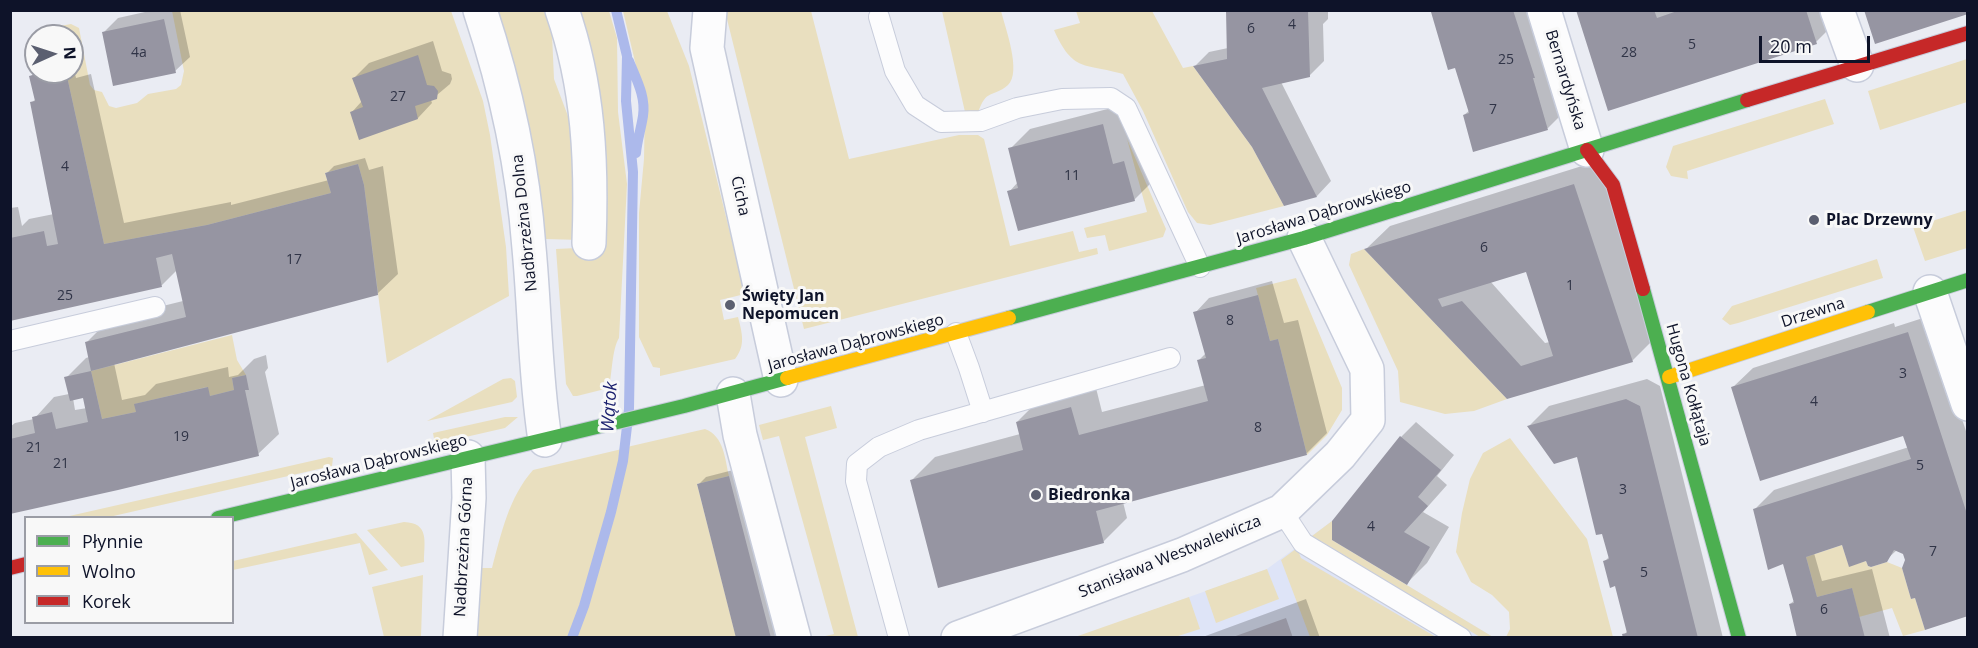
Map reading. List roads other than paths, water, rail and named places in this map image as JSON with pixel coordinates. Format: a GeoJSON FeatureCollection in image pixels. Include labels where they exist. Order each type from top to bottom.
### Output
{"type":"FeatureCollection","features":[{"type":"Feature","properties":{"kind":"street","name":"Nadbrzeżna Dolna"},"geometry":{"type":"LineString","coordinates":[[480,10],[497,64],[520,168],[529,246],[540,405],[545,440]]}},
{"type":"Feature","properties":{"kind":"street"},"geometry":{"type":"LineString","coordinates":[[562,10],[570,32],[589,138],[591,183],[589,243]]}},
{"type":"Feature","properties":{"kind":"street","name":"Cicha"},"geometry":{"type":"LineString","coordinates":[[710,10],[707,48],[781,380]]}},
{"type":"Feature","properties":{"kind":"street","name":"Bernardyńska"},"geometry":{"type":"LineString","coordinates":[[1544,10],[1587,150]]}},
{"type":"Feature","properties":{"kind":"street"},"geometry":{"type":"LineString","coordinates":[[1837,10],[1857,65]]}},
{"type":"Feature","properties":{"kind":"street","name":"Jarosława Dąbrowskiego"},"geometry":{"type":"LineString","coordinates":[[226,516],[733,394],[1200,267],[1304,238],[1857,65],[1968,33]]}},
{"type":"Feature","properties":{"kind":"street","name":"Hugona Kołłątaja"},"geometry":{"type":"LineString","coordinates":[[1587,150],[1613,185],[1669,377],[1739,638]]}},
{"type":"Feature","properties":{"kind":"street","name":"Stanisława Westwalewicza"},"geometry":{"type":"LineString","coordinates":[[958,638],[1182,555],[1282,511],[1340,455],[1368,420],[1367,369],[1304,238]]}},
{"type":"Feature","properties":{"kind":"street","name":"Drzewna"},"geometry":{"type":"LineString","coordinates":[[1669,377],[1968,280]]}},
{"type":"Feature","properties":{"kind":"street"},"geometry":{"type":"LineString","coordinates":[[1930,292],[1968,404]]}},
{"type":"Feature","properties":{"kind":"street"},"geometry":{"type":"LineString","coordinates":[[733,394],[740,435],[794,638]]}},
{"type":"Feature","properties":{"kind":"street","name":"Nadbrzeżna Górna"},"geometry":{"type":"LineString","coordinates":[[460,638],[469,498],[468,457]]}},
{"type":"Feature","properties":{"kind":"lane"},"geometry":{"type":"LineString","coordinates":[[879,17],[895,71],[915,105],[941,122],[981,121],[1017,108],[1062,99],[1110,98],[1126,108],[1200,267]]}},
{"type":"Feature","properties":{"kind":"lane"},"geometry":{"type":"LineString","coordinates":[[10,341],[155,307]]}},
{"type":"Feature","properties":{"kind":"lane"},"geometry":{"type":"LineString","coordinates":[[956,333],[983,412]]}},
{"type":"Feature","properties":{"kind":"lane"},"geometry":{"type":"LineString","coordinates":[[898,638],[856,482],[857,464],[879,447],[919,430],[1170,358]]}},
{"type":"Feature","properties":{"kind":"lane"},"geometry":{"type":"LineString","coordinates":[[1282,511],[1303,543],[1461,638]]}},
{"type":"Feature","properties":{"kind":"waterway","name":"Wątok"},"geometry":{"type":"LineString","coordinates":[[572,638],[584,606],[611,512],[623,461],[629,409],[633,172],[626,101],[627,56],[616,10]]}},
{"type":"Feature","properties":{"kind":"waterway","name":"Wątok"},"geometry":{"type":"LineString","coordinates":[[629,61],[640,88],[644,109],[636,153]]}},
{"type":"Feature","properties":{"kind":"place","name":"Plac Drzewny"},"geometry":{"type":"Point","coordinates":[1814,220]}},
{"type":"Feature","properties":{"kind":"place","name":"Święty Jan Nepomucen"},"geometry":{"type":"Point","coordinates":[730,305]}},
{"type":"Feature","properties":{"kind":"place","name":"Biedronka"},"geometry":{"type":"Point","coordinates":[1036,495]}}]}
